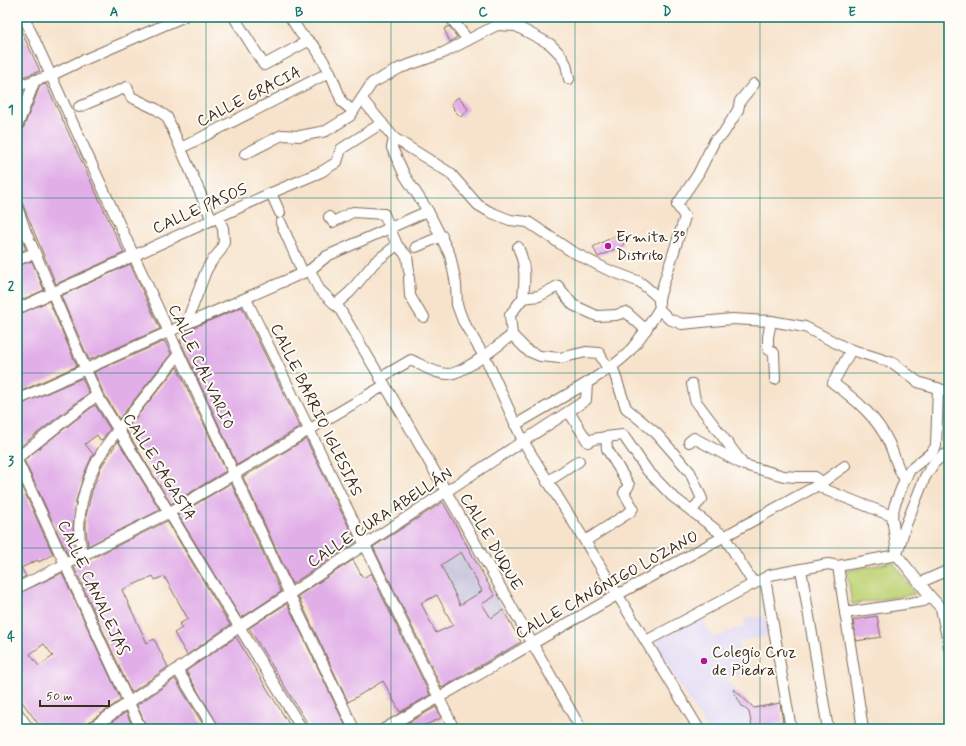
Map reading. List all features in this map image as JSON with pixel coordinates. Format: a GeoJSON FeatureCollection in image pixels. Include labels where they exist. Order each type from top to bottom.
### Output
{"type":"FeatureCollection","features":[{"type":"Feature","properties":{"kind":"street","name":"CALLE CALVARIO"},"geometry":{"type":"LineString","coordinates":[[24,17],[290,595],[354,729]]}},
{"type":"Feature","properties":{"kind":"street"},"geometry":{"type":"LineString","coordinates":[[234,17],[264,65],[308,41]]}},
{"type":"Feature","properties":{"kind":"street"},"geometry":{"type":"LineString","coordinates":[[290,17],[301,34],[315,47],[330,72],[342,102],[353,112]]}},
{"type":"Feature","properties":{"kind":"street"},"geometry":{"type":"LineString","coordinates":[[450,17],[468,40]]}},
{"type":"Feature","properties":{"kind":"street"},"geometry":{"type":"LineString","coordinates":[[17,86],[50,76],[179,18]]}},
{"type":"Feature","properties":{"kind":"street"},"geometry":{"type":"LineString","coordinates":[[246,154],[282,135],[300,136],[326,131],[350,116],[372,83],[400,68],[444,53],[497,25],[516,26],[550,44],[560,54],[566,64],[569,78]]}},
{"type":"Feature","properties":{"kind":"street","name":"CALLE GRACIA"},"geometry":{"type":"LineString","coordinates":[[181,148],[330,72]]}},
{"type":"Feature","properties":{"kind":"street"},"geometry":{"type":"LineString","coordinates":[[17,127],[35,80]]}},
{"type":"Feature","properties":{"kind":"street"},"geometry":{"type":"LineString","coordinates":[[754,84],[740,101],[738,110],[723,134],[715,140],[698,174],[677,205],[685,217],[659,298],[660,309],[669,319],[682,324],[732,320],[771,320],[805,327],[851,350],[893,363],[918,382],[949,392]]}},
{"type":"Feature","properties":{"kind":"street"},"geometry":{"type":"LineString","coordinates":[[78,107],[127,86],[132,97],[156,109],[167,117],[215,219],[223,228],[224,242],[221,250],[206,270],[186,324]]}},
{"type":"Feature","properties":{"kind":"street"},"geometry":{"type":"LineString","coordinates":[[362,98],[394,138],[450,173],[478,205],[490,212],[510,220],[528,222],[572,251],[606,269],[640,282],[659,298]]}},
{"type":"Feature","properties":{"kind":"street","name":"CALLE PASOS"},"geometry":{"type":"LineString","coordinates":[[17,309],[271,193],[321,172],[337,162],[341,149],[382,123]]}},
{"type":"Feature","properties":{"kind":"street"},"geometry":{"type":"LineString","coordinates":[[394,138],[392,148],[405,176],[428,211],[442,236],[450,255],[456,284],[457,305],[463,321],[486,359],[522,441],[585,541],[699,729]]}},
{"type":"Feature","properties":{"kind":"street","name":"CALLE DUQUE"},"geometry":{"type":"LineString","coordinates":[[271,193],[280,218],[307,271],[319,289],[339,308],[581,729]]}},
{"type":"Feature","properties":{"kind":"street","name":"CALLE SAGASTA"},"geometry":{"type":"LineString","coordinates":[[17,207],[25,230],[97,395],[302,729]]}},
{"type":"Feature","properties":{"kind":"street"},"geometry":{"type":"LineString","coordinates":[[17,400],[307,271],[327,256],[428,211]]}},
{"type":"Feature","properties":{"kind":"street"},"geometry":{"type":"LineString","coordinates":[[329,217],[333,222],[352,212],[384,214],[389,228],[407,249],[410,296],[424,317]]}},
{"type":"Feature","properties":{"kind":"street"},"geometry":{"type":"LineString","coordinates":[[335,305],[350,292],[374,263],[442,236]]}},
{"type":"Feature","properties":{"kind":"street"},"geometry":{"type":"LineString","coordinates":[[518,247],[523,259],[525,278],[523,298],[510,315],[512,335],[528,351],[540,356],[560,358],[586,352],[599,353],[610,367],[626,408],[657,434],[690,472],[702,499],[692,510]]}},
{"type":"Feature","properties":{"kind":"street"},"geometry":{"type":"LineString","coordinates":[[17,260],[35,253]]}},
{"type":"Feature","properties":{"kind":"street"},"geometry":{"type":"LineString","coordinates":[[523,298],[539,296],[558,286],[573,305],[597,316],[616,315],[626,312],[646,330]]}},
{"type":"Feature","properties":{"kind":"street","name":"CALLE BARRIO IGLESIAS"},"geometry":{"type":"LineString","coordinates":[[246,299],[454,729]]}},
{"type":"Feature","properties":{"kind":"street"},"geometry":{"type":"LineString","coordinates":[[515,425],[588,383],[610,367],[627,353],[646,330],[660,309]]}},
{"type":"Feature","properties":{"kind":"street"},"geometry":{"type":"LineString","coordinates":[[771,320],[768,337],[768,349],[774,353],[775,379]]}},
{"type":"Feature","properties":{"kind":"street"},"geometry":{"type":"LineString","coordinates":[[17,588],[170,512],[309,430],[382,382],[411,360],[433,371],[449,374],[486,359],[512,335]]}},
{"type":"Feature","properties":{"kind":"street"},"geometry":{"type":"LineString","coordinates":[[851,350],[833,383],[848,394],[874,418],[889,443],[901,474],[905,479]]}},
{"type":"Feature","properties":{"kind":"street"},"geometry":{"type":"LineString","coordinates":[[84,555],[80,539],[80,518],[86,488],[101,453],[179,354]]}},
{"type":"Feature","properties":{"kind":"street","name":"CALLE CURA ABELLÁN"},"geometry":{"type":"LineString","coordinates":[[90,729],[239,627],[446,493],[522,441],[569,412],[586,400],[588,383]]}},
{"type":"Feature","properties":{"kind":"street"},"geometry":{"type":"LineString","coordinates":[[692,384],[695,400],[744,465]]}},
{"type":"Feature","properties":{"kind":"street"},"geometry":{"type":"LineString","coordinates":[[938,388],[936,446],[932,452],[910,470],[895,504],[892,516],[897,554],[919,583],[939,605],[946,617],[949,647]]}},
{"type":"Feature","properties":{"kind":"street"},"geometry":{"type":"LineString","coordinates":[[17,459],[97,395]]}},
{"type":"Feature","properties":{"kind":"street"},"geometry":{"type":"LineString","coordinates":[[569,412],[588,442],[594,439],[627,432],[647,470],[672,496],[724,536],[754,584]]}},
{"type":"Feature","properties":{"kind":"street"},"geometry":{"type":"LineString","coordinates":[[585,541],[630,512],[633,508],[624,493],[629,485],[607,449],[606,437]]}},
{"type":"Feature","properties":{"kind":"street"},"geometry":{"type":"LineString","coordinates":[[689,442],[694,438],[744,465],[784,476],[815,477],[826,490],[892,516]]}},
{"type":"Feature","properties":{"kind":"street"},"geometry":{"type":"LineString","coordinates":[[897,554],[905,527],[925,477],[934,463],[942,456],[949,453]]}},
{"type":"Feature","properties":{"kind":"street","name":"CALLE CANALEJAS"},"geometry":{"type":"LineString","coordinates":[[17,459],[141,729]]}},
{"type":"Feature","properties":{"kind":"street"},"geometry":{"type":"LineString","coordinates":[[547,482],[579,461]]}},
{"type":"Feature","properties":{"kind":"street","name":"CALLE CANÓNIGO LOZANO"},"geometry":{"type":"LineString","coordinates":[[384,729],[617,595],[820,484],[845,466]]}},
{"type":"Feature","properties":{"kind":"street"},"geometry":{"type":"LineString","coordinates":[[646,641],[770,575],[828,564],[838,566],[897,554]]}},
{"type":"Feature","properties":{"kind":"street"},"geometry":{"type":"LineString","coordinates":[[838,566],[863,729]]}},
{"type":"Feature","properties":{"kind":"street"},"geometry":{"type":"LineString","coordinates":[[801,570],[828,729]]}},
{"type":"Feature","properties":{"kind":"street"},"geometry":{"type":"LineString","coordinates":[[919,583],[949,570]]}},
{"type":"Feature","properties":{"kind":"street"},"geometry":{"type":"LineString","coordinates":[[765,578],[791,729]]}},
{"type":"Feature","properties":{"kind":"street"},"geometry":{"type":"LineString","coordinates":[[845,613],[924,601],[930,596]]}},
{"type":"Feature","properties":{"kind":"street"},"geometry":{"type":"LineString","coordinates":[[177,669],[214,729]]}},
{"type":"Feature","properties":{"kind":"street"},"geometry":{"type":"LineString","coordinates":[[17,712],[29,729]]}},
{"type":"Feature","properties":{"kind":"shaded area"},"geometry":{"type":"Polygon","coordinates":[[[460,533],[522,643],[481,667],[426,555],[460,533]]]}},
{"type":"Feature","properties":{"kind":"shaded area","name":"Colegio Cruz de Piedra"},"geometry":{"type":"Polygon","coordinates":[[[765,616],[768,636],[739,641],[744,674],[726,678],[729,684],[754,708],[780,703],[784,729],[707,729],[657,649],[659,639],[701,617],[713,638],[735,629],[745,627],[744,619],[765,616]]]}},
{"type":"Feature","properties":{"kind":"green space"},"geometry":{"type":"Polygon","coordinates":[[[893,562],[915,594],[852,604],[847,571],[893,562]]]}},
{"type":"Feature","properties":{"kind":"building"},"geometry":{"type":"Polygon","coordinates":[[[17,22],[40,71],[17,79],[17,22]]]}},
{"type":"Feature","properties":{"kind":"building"},"geometry":{"type":"Polygon","coordinates":[[[449,26],[457,37],[450,42],[444,29],[449,26]]]}},
{"type":"Feature","properties":{"kind":"building"},"geometry":{"type":"Polygon","coordinates":[[[46,84],[124,253],[56,284],[22,203],[18,187],[17,173],[17,133],[21,132],[23,129],[40,86],[46,84]]]}},
{"type":"Feature","properties":{"kind":"building"},"geometry":{"type":"Polygon","coordinates":[[[458,97],[468,109],[461,117],[453,109],[454,108],[451,104],[458,97]]]}},
{"type":"Feature","properties":{"kind":"building"},"geometry":{"type":"Polygon","coordinates":[[[17,227],[26,249],[17,253],[17,227]]]}},
{"type":"Feature","properties":{"kind":"building","name":"Ermita 3º Distrito"},"geometry":{"type":"Polygon","coordinates":[[[619,234],[624,245],[598,257],[593,247],[619,234]]]}},
{"type":"Feature","properties":{"kind":"building"},"geometry":{"type":"Polygon","coordinates":[[[32,261],[44,290],[17,302],[17,266],[32,261]]]}},
{"type":"Feature","properties":{"kind":"building"},"geometry":{"type":"Polygon","coordinates":[[[130,264],[160,329],[89,360],[61,296],[130,264]]]}},
{"type":"Feature","properties":{"kind":"building"},"geometry":{"type":"Polygon","coordinates":[[[49,301],[77,366],[17,393],[17,315],[49,301]]]}},
{"type":"Feature","properties":{"kind":"building"},"geometry":{"type":"Polygon","coordinates":[[[242,307],[300,427],[237,465],[180,340],[188,337],[185,331],[242,307]]]}},
{"type":"Feature","properties":{"kind":"building"},"geometry":{"type":"Polygon","coordinates":[[[165,341],[171,354],[119,419],[103,392],[94,372],[165,341]]]}},
{"type":"Feature","properties":{"kind":"building"},"geometry":{"type":"Polygon","coordinates":[[[177,367],[226,471],[171,504],[126,430],[177,367]]]}},
{"type":"Feature","properties":{"kind":"building"},"geometry":{"type":"Polygon","coordinates":[[[82,378],[89,393],[17,449],[17,406],[82,378]]]}},
{"type":"Feature","properties":{"kind":"building"},"geometry":{"type":"Polygon","coordinates":[[[95,405],[110,429],[101,441],[97,435],[85,444],[93,454],[84,474],[76,501],[73,529],[76,552],[68,555],[24,460],[95,405]]]}},
{"type":"Feature","properties":{"kind":"building"},"geometry":{"type":"Polygon","coordinates":[[[306,439],[356,542],[292,584],[243,477],[306,439]]]}},
{"type":"Feature","properties":{"kind":"building"},"geometry":{"type":"Polygon","coordinates":[[[118,441],[160,510],[88,546],[86,516],[92,491],[101,467],[118,441]]]}},
{"type":"Feature","properties":{"kind":"building"},"geometry":{"type":"Polygon","coordinates":[[[17,476],[53,554],[39,562],[38,560],[21,568],[26,576],[17,581],[17,476]]]}},
{"type":"Feature","properties":{"kind":"building"},"geometry":{"type":"Polygon","coordinates":[[[231,483],[281,592],[241,618],[178,515],[231,483]]]}},
{"type":"Feature","properties":{"kind":"building"},"geometry":{"type":"Polygon","coordinates":[[[443,502],[495,596],[482,604],[491,618],[503,610],[521,642],[442,688],[373,547],[443,502]],[[461,552],[441,565],[460,605],[482,591],[461,552]],[[437,595],[421,603],[436,633],[453,625],[437,595]]]}},
{"type":"Feature","properties":{"kind":"building"},"geometry":{"type":"Polygon","coordinates":[[[167,521],[230,625],[187,655],[174,633],[182,628],[179,624],[188,619],[164,576],[155,580],[153,576],[122,590],[147,643],[154,639],[168,667],[131,693],[74,567],[167,521]]]}},
{"type":"Feature","properties":{"kind":"building"},"geometry":{"type":"Polygon","coordinates":[[[353,560],[363,578],[371,573],[430,695],[400,712],[383,681],[348,702],[298,596],[353,560]]]}},
{"type":"Feature","properties":{"kind":"building"},"geometry":{"type":"Polygon","coordinates":[[[62,573],[121,700],[86,724],[84,729],[42,729],[17,695],[17,594],[62,573]],[[44,644],[30,654],[39,666],[53,656],[44,644]]]}},
{"type":"Feature","properties":{"kind":"building"},"geometry":{"type":"Polygon","coordinates":[[[286,604],[288,605],[347,729],[311,729],[249,628],[286,604]]]}},
{"type":"Feature","properties":{"kind":"building"},"geometry":{"type":"Polygon","coordinates":[[[877,616],[881,637],[856,641],[853,620],[877,616]]]}},
{"type":"Feature","properties":{"kind":"building"},"geometry":{"type":"Polygon","coordinates":[[[236,637],[292,729],[255,729],[252,724],[243,729],[220,729],[186,671],[236,637]]]}},
{"type":"Feature","properties":{"kind":"building"},"geometry":{"type":"Polygon","coordinates":[[[175,679],[206,729],[147,729],[137,705],[175,679]]]}},
{"type":"Feature","properties":{"kind":"building"},"geometry":{"type":"Polygon","coordinates":[[[734,689],[754,708],[780,703],[783,722],[752,727],[749,712],[742,706],[733,690],[734,689]]]}},
{"type":"Feature","properties":{"kind":"building"},"geometry":{"type":"Polygon","coordinates":[[[436,707],[441,718],[417,729],[397,729],[436,707]]]}},
{"type":"Feature","properties":{"kind":"building"},"geometry":{"type":"Polygon","coordinates":[[[126,712],[134,729],[102,729],[126,712]]]}},
{"type":"Feature","properties":{"kind":"place","name":"Ermita 3º Distrito"},"geometry":{"type":"Point","coordinates":[608,246]}},
{"type":"Feature","properties":{"kind":"place","name":"Colegio Cruz de Piedra"},"geometry":{"type":"Point","coordinates":[704,661]}}]}
